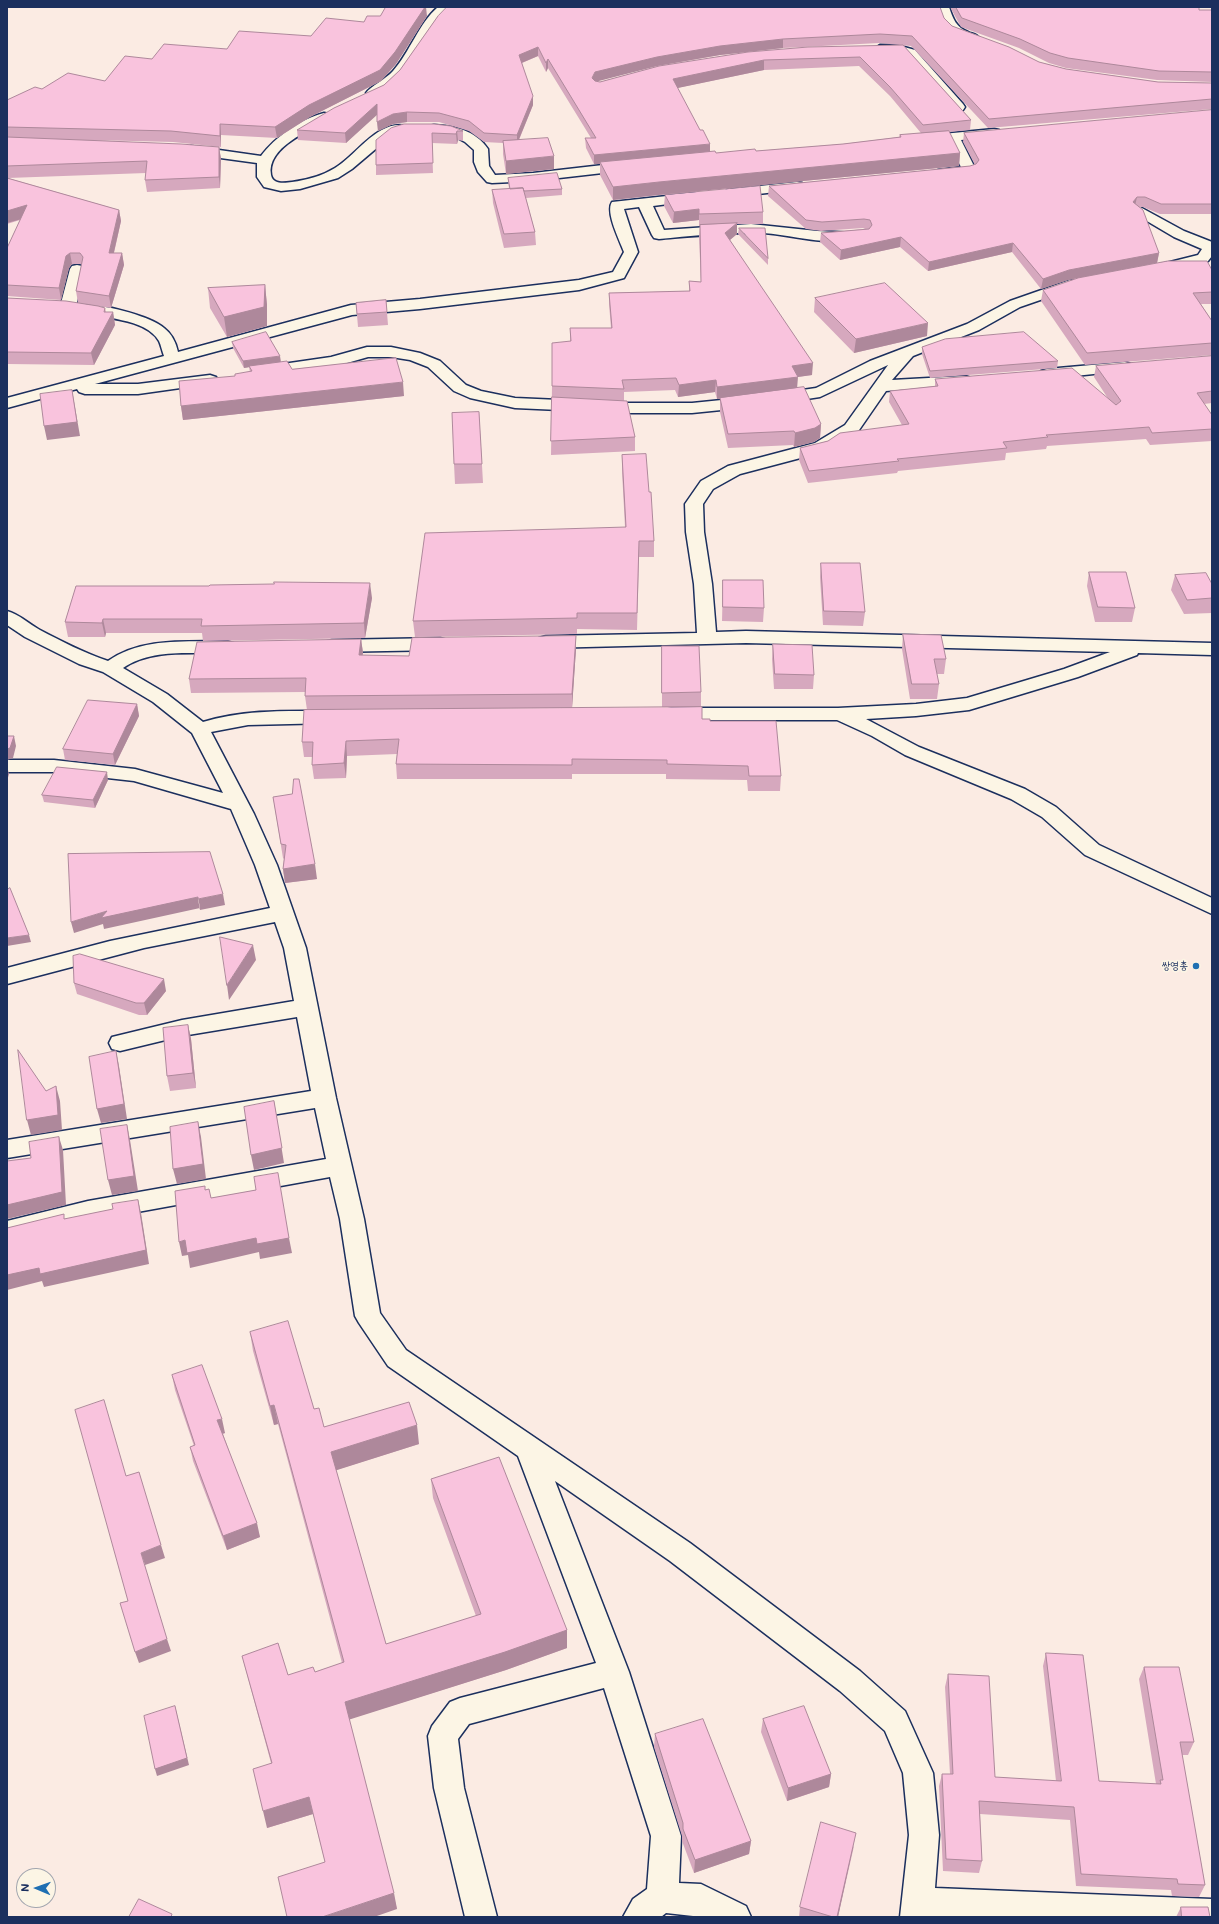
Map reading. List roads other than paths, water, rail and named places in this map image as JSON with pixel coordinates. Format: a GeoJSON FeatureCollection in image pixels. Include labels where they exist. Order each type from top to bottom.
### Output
{"type":"FeatureCollection","features":[{"type":"Feature","properties":{"kind":"street"},"geometry":{"type":"LineString","coordinates":[[358,100],[382,89],[416,49],[434,18],[443,8],[448,7]]}},
{"type":"Feature","properties":{"kind":"street"},"geometry":{"type":"LineString","coordinates":[[943,7],[950,26],[956,32],[983,42]]}},
{"type":"Feature","properties":{"kind":"street"},"geometry":{"type":"LineString","coordinates":[[866,50],[897,49],[910,53],[983,134]]}},
{"type":"Feature","properties":{"kind":"street"},"geometry":{"type":"LineString","coordinates":[[334,112],[283,140],[263,160],[262,171],[264,179],[271,185],[282,187],[317,181],[346,167],[390,131],[415,128],[447,129],[468,135],[481,149],[481,164],[484,173],[492,179],[512,179],[644,165]]}},
{"type":"Feature","properties":{"kind":"street"},"geometry":{"type":"LineString","coordinates":[[912,141],[1006,132]]}},
{"type":"Feature","properties":{"kind":"street"},"geometry":{"type":"LineString","coordinates":[[930,174],[969,170],[966,161],[952,137]]}},
{"type":"Feature","properties":{"kind":"street"},"geometry":{"type":"LineString","coordinates":[[176,149],[234,155],[263,160]]}},
{"type":"Feature","properties":{"kind":"street"},"geometry":{"type":"LineString","coordinates":[[7,403],[351,310],[420,304],[579,285],[619,275],[631,252],[617,213],[618,205],[811,185]]}},
{"type":"Feature","properties":{"kind":"street"},"geometry":{"type":"LineString","coordinates":[[644,202],[659,235],[726,229],[763,229],[821,237],[863,234]]}},
{"type":"Feature","properties":{"kind":"street"},"geometry":{"type":"LineString","coordinates":[[1140,211],[1210,252]]}},
{"type":"Feature","properties":{"kind":"street"},"geometry":{"type":"LineString","coordinates":[[1148,270],[1178,265],[1210,252]]}},
{"type":"Feature","properties":{"kind":"street"},"geometry":{"type":"LineString","coordinates":[[76,269],[61,306],[100,312],[152,325],[165,337],[173,358]]}},
{"type":"Feature","properties":{"kind":"street"},"geometry":{"type":"LineString","coordinates":[[248,374],[333,362],[367,352],[391,352],[414,356],[434,364],[460,388],[476,395],[516,403],[626,408],[692,408],[761,401],[820,392],[876,364],[973,326],[1015,304],[1073,284],[1088,281]]}},
{"type":"Feature","properties":{"kind":"street"},"geometry":{"type":"LineString","coordinates":[[707,637],[704,584],[695,532],[694,504],[698,498],[707,486],[734,470],[821,447],[851,429],[880,386],[907,353]]}},
{"type":"Feature","properties":{"kind":"street"},"geometry":{"type":"LineString","coordinates":[[1031,375],[1143,366]]}},
{"type":"Feature","properties":{"kind":"street"},"geometry":{"type":"LineString","coordinates":[[69,387],[90,390],[138,389],[224,378]]}},
{"type":"Feature","properties":{"kind":"street"},"geometry":{"type":"LineString","coordinates":[[880,386],[977,380]]}},
{"type":"Feature","properties":{"kind":"street"},"geometry":{"type":"LineString","coordinates":[[7,617],[32,633],[86,660],[110,668],[160,698],[200,729],[238,804],[266,866],[295,948],[324,1098],[352,1219],[368,1316],[397,1358],[680,1552],[850,1681],[895,1722],[918,1773],[924,1835],[916,1910],[1212,1915]]}},
{"type":"Feature","properties":{"kind":"street"},"geometry":{"type":"LineString","coordinates":[[532,643],[672,640],[707,637],[1212,649]]}},
{"type":"Feature","properties":{"kind":"street"},"geometry":{"type":"LineString","coordinates":[[315,646],[455,644]]}},
{"type":"Feature","properties":{"kind":"street"},"geometry":{"type":"LineString","coordinates":[[110,668],[127,656],[153,649],[246,647]]}},
{"type":"Feature","properties":{"kind":"street"},"geometry":{"type":"LineString","coordinates":[[652,714],[838,714],[916,710],[969,704],[1071,673],[1140,647]]}},
{"type":"Feature","properties":{"kind":"street"},"geometry":{"type":"LineString","coordinates":[[838,714],[879,732],[912,751],[1018,794],[1049,812],[1092,850],[1212,907]]}},
{"type":"Feature","properties":{"kind":"street"},"geometry":{"type":"LineString","coordinates":[[200,729],[216,723],[237,720],[349,716]]}},
{"type":"Feature","properties":{"kind":"street"},"geometry":{"type":"LineString","coordinates":[[7,766],[54,766],[135,776],[238,804]]}},
{"type":"Feature","properties":{"kind":"street"},"geometry":{"type":"LineString","coordinates":[[7,976],[49,963],[185,931],[283,913]]}},
{"type":"Feature","properties":{"kind":"street"},"geometry":{"type":"LineString","coordinates":[[120,1043],[182,1028],[307,1007]]}},
{"type":"Feature","properties":{"kind":"street"},"geometry":{"type":"LineString","coordinates":[[7,1149],[324,1098]]}},
{"type":"Feature","properties":{"kind":"street"},"geometry":{"type":"LineString","coordinates":[[7,1231],[88,1211],[340,1166]]}},
{"type":"Feature","properties":{"kind":"street"},"geometry":{"type":"LineString","coordinates":[[529,1448],[614,1672],[666,1836],[662,1897]]}},
{"type":"Feature","properties":{"kind":"street"},"geometry":{"type":"LineString","coordinates":[[481,1917],[449,1788],[443,1736],[460,1712],[614,1672]]}},
{"type":"Feature","properties":{"kind":"street"},"geometry":{"type":"LineString","coordinates":[[639,1917],[644,1910],[662,1897],[701,1900],[735,1917]]}},
{"type":"Feature","properties":{"kind":"place","name":"쌍영총"},"geometry":{"type":"Point","coordinates":[1196,966]}}]}
